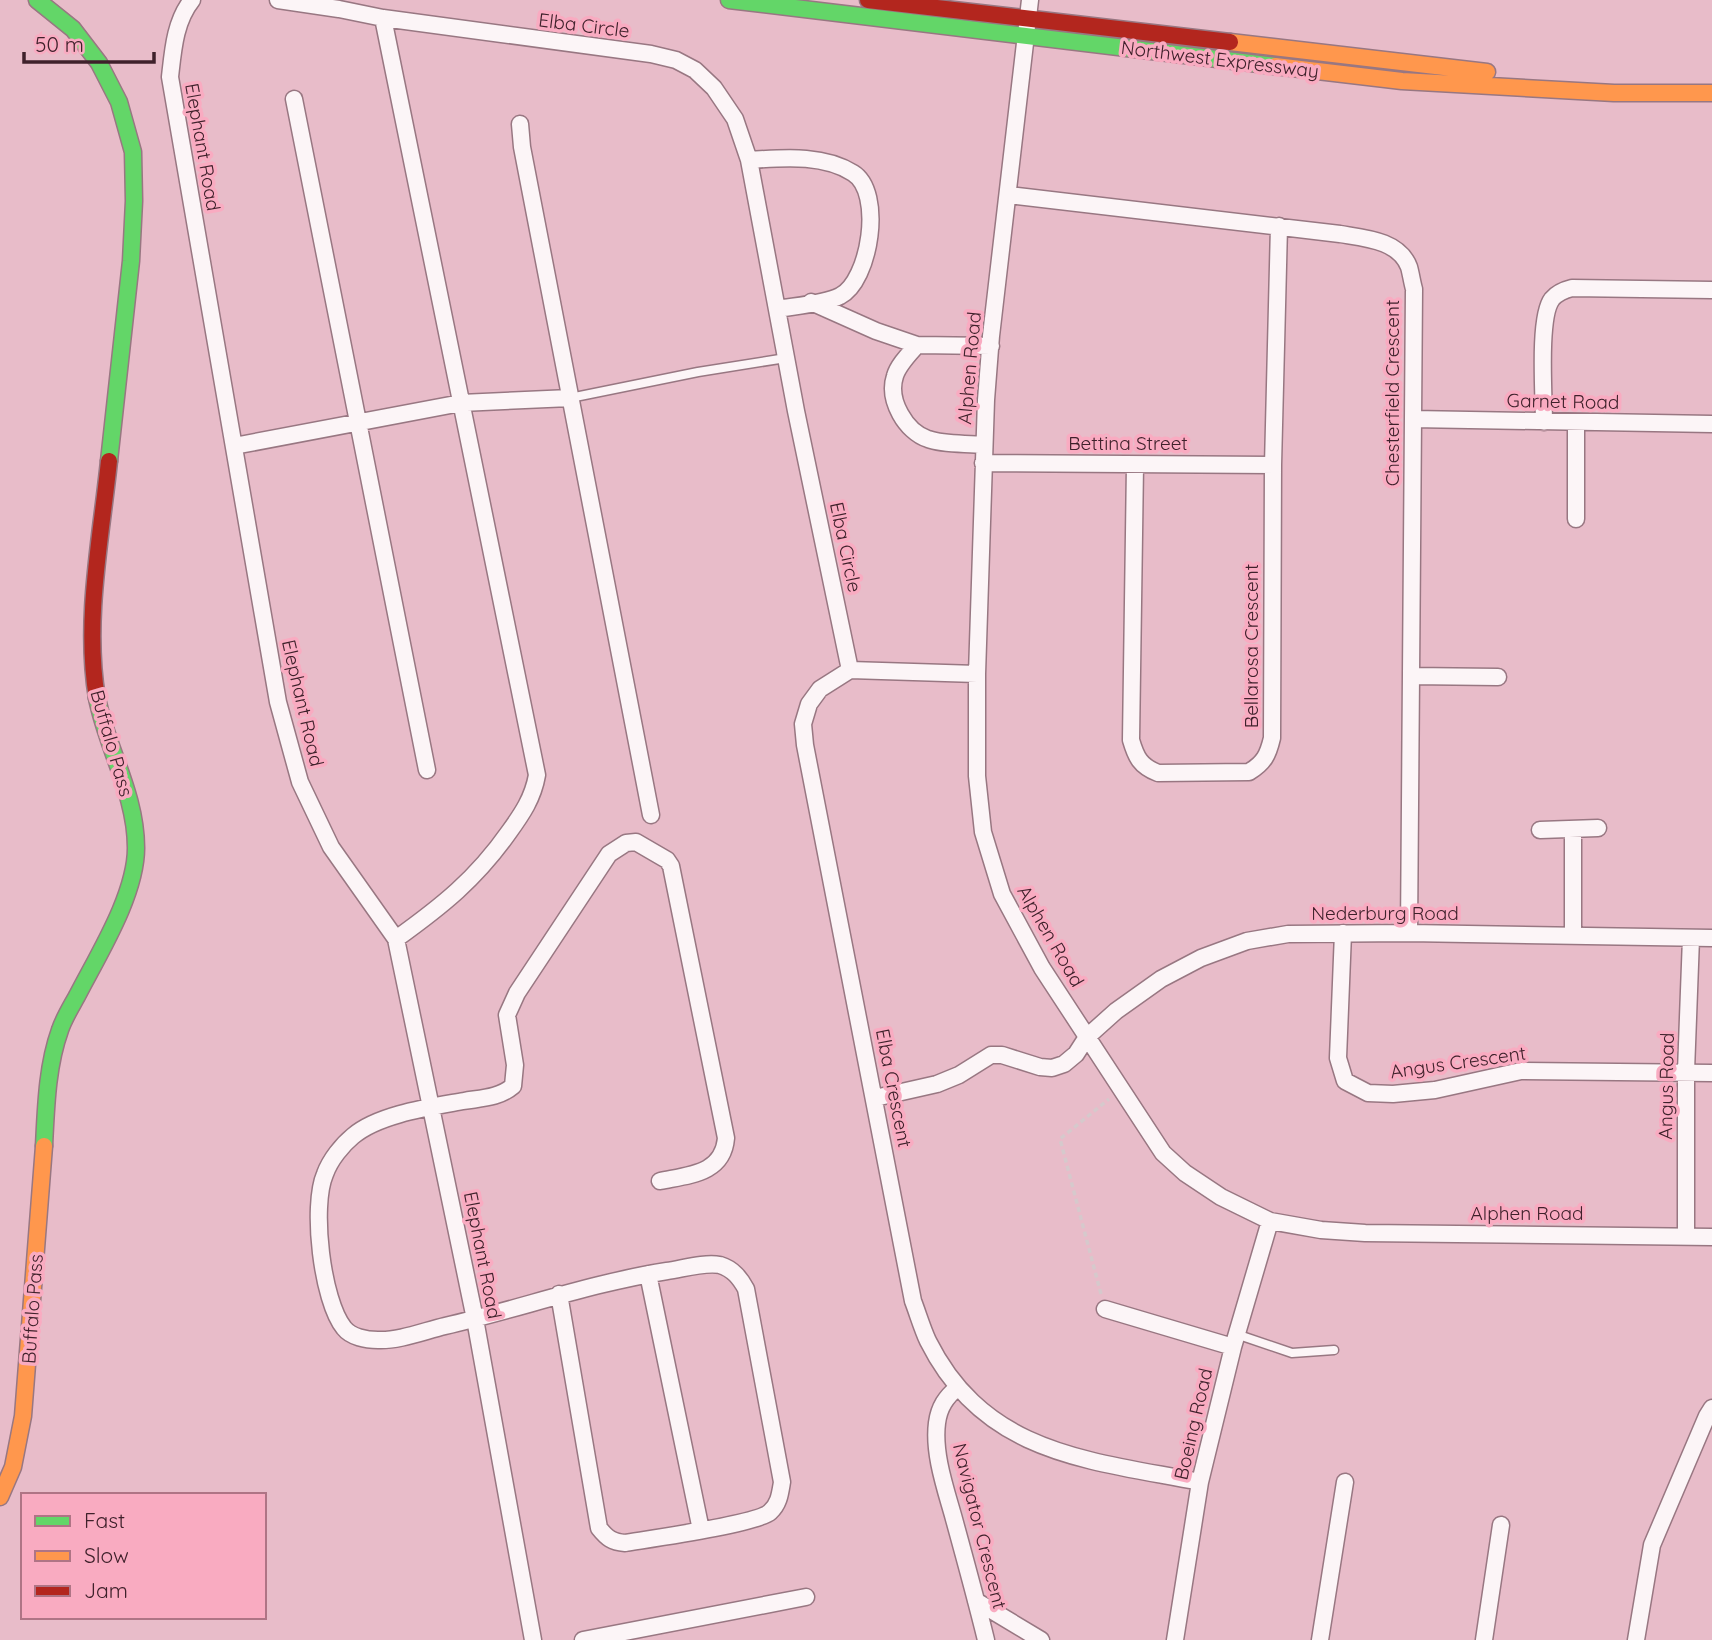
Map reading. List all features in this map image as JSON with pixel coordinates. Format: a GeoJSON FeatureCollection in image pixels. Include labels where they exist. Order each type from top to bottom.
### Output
{"type":"FeatureCollection","features":[{"type":"Feature","properties":{"kind":"main road","name":"Buffalo Pass"},"geometry":{"type":"LineString","coordinates":[[0,1497],[13,1467],[23,1416],[49,1074],[60,1029],[112,929],[128,889],[136,850],[133,816],[121,770],[102,724],[94,679],[93,609],[131,261],[133,152],[119,102],[99,63],[73,29],[37,0]]}},
{"type":"Feature","properties":{"kind":"main road","name":"Northwest Expressway"},"geometry":{"type":"LineString","coordinates":[[729,0],[1402,81],[1614,93],[1712,93]]}},
{"type":"Feature","properties":{"kind":"main road","name":"Northwest Expressway"},"geometry":{"type":"LineString","coordinates":[[868,0],[1406,64],[1531,76],[1648,79],[1712,77]]}},
{"type":"Feature","properties":{"kind":"street","name":"Elephant Road"},"geometry":{"type":"LineString","coordinates":[[192,0],[183,11],[178,27],[170,77],[278,702],[300,782],[331,847],[396,939],[475,1319],[533,1640]]}},
{"type":"Feature","properties":{"kind":"street","name":"Elba Circle"},"geometry":{"type":"LineString","coordinates":[[278,0],[383,18],[652,54],[676,60],[695,70],[714,88],[735,119],[749,160],[786,358],[850,670]]}},
{"type":"Feature","properties":{"kind":"street","name":"Alphen Road"},"geometry":{"type":"LineString","coordinates":[[1030,0],[990,346],[983,445],[977,674],[978,787],[983,832],[1002,894],[1042,968],[1163,1153],[1185,1173],[1221,1197],[1270,1221],[1321,1230],[1365,1233],[1712,1237]]}},
{"type":"Feature","properties":{"kind":"street"},"geometry":{"type":"LineString","coordinates":[[383,18],[537,775],[535,789],[526,807],[488,861],[443,905],[396,939]]}},
{"type":"Feature","properties":{"kind":"street"},"geometry":{"type":"LineString","coordinates":[[294,99],[427,770]]}},
{"type":"Feature","properties":{"kind":"street"},"geometry":{"type":"LineString","coordinates":[[520,124],[522,147],[650,815]]}},
{"type":"Feature","properties":{"kind":"street"},"geometry":{"type":"LineString","coordinates":[[749,160],[785,158],[827,162],[856,174],[867,189],[871,210],[861,270],[852,288],[838,297],[777,309]]}},
{"type":"Feature","properties":{"kind":"street","name":"Chesterfield Crescent"},"geometry":{"type":"LineString","coordinates":[[1009,195],[1279,226],[1378,241],[1395,250],[1409,265],[1413,289],[1409,933]]}},
{"type":"Feature","properties":{"kind":"street","name":"Bellarosa Crescent"},"geometry":{"type":"LineString","coordinates":[[1135,465],[1131,740],[1136,757],[1145,768],[1158,773],[1248,772],[1261,764],[1268,754],[1272,738],[1273,465],[1279,226]]}},
{"type":"Feature","properties":{"kind":"street"},"geometry":{"type":"LineString","coordinates":[[1544,422],[1544,325],[1552,299],[1572,288],[1712,290]]}},
{"type":"Feature","properties":{"kind":"street"},"geometry":{"type":"LineString","coordinates":[[811,302],[876,331],[917,345],[990,346]]}},
{"type":"Feature","properties":{"kind":"street"},"geometry":{"type":"LineString","coordinates":[[917,345],[894,376],[894,400],[907,424],[916,434],[930,440],[983,445]]}},
{"type":"Feature","properties":{"kind":"street"},"geometry":{"type":"LineString","coordinates":[[234,446],[461,403],[570,398]]}},
{"type":"Feature","properties":{"kind":"street","name":"Garnet Road"},"geometry":{"type":"LineString","coordinates":[[1413,419],[1712,424]]}},
{"type":"Feature","properties":{"kind":"street"},"geometry":{"type":"LineString","coordinates":[[1576,422],[1576,519]]}},
{"type":"Feature","properties":{"kind":"street","name":"Bettina Street"},"geometry":{"type":"LineString","coordinates":[[982,463],[1273,465]]}},
{"type":"Feature","properties":{"kind":"street"},"geometry":{"type":"LineString","coordinates":[[850,670],[977,674]]}},
{"type":"Feature","properties":{"kind":"street","name":"Elba Crescent"},"geometry":{"type":"LineString","coordinates":[[850,670],[820,690],[809,704],[803,724],[805,745],[913,1301],[928,1341],[958,1387],[999,1425],[1030,1442],[1061,1454],[1200,1482]]}},
{"type":"Feature","properties":{"kind":"street"},"geometry":{"type":"LineString","coordinates":[[1411,676],[1498,677]]}},
{"type":"Feature","properties":{"kind":"street"},"geometry":{"type":"LineString","coordinates":[[1540,830],[1598,828]]}},
{"type":"Feature","properties":{"kind":"street"},"geometry":{"type":"LineString","coordinates":[[1573,829],[1573,934]]}},
{"type":"Feature","properties":{"kind":"street"},"geometry":{"type":"LineString","coordinates":[[559,1294],[599,1528],[606,1538],[625,1543],[748,1521],[768,1514],[778,1503],[782,1482],[746,1289],[737,1274],[719,1265],[648,1274],[559,1294],[475,1319],[382,1340],[364,1339],[345,1331],[333,1312],[325,1278],[318,1224],[318,1197],[325,1173],[337,1154],[354,1135],[374,1123],[431,1107],[499,1095],[513,1086],[515,1065],[508,1015],[517,993],[609,854],[626,844],[636,842],[667,860],[671,866],[726,1138],[721,1156],[709,1169],[660,1181]]}},
{"type":"Feature","properties":{"kind":"street","name":"Nederburg Road"},"geometry":{"type":"LineString","coordinates":[[875,1098],[937,1084],[959,1075],[992,1055],[1002,1055],[1040,1068],[1064,1064],[1076,1054],[1087,1037],[1116,1011],[1161,979],[1201,958],[1247,941],[1288,934],[1343,933],[1573,934],[1712,938]]}},
{"type":"Feature","properties":{"kind":"street","name":"Angus Crescent"},"geometry":{"type":"LineString","coordinates":[[1343,933],[1338,1058],[1346,1081],[1368,1093],[1393,1094],[1435,1090],[1521,1071],[1712,1073]]}},
{"type":"Feature","properties":{"kind":"street","name":"Angus Road"},"geometry":{"type":"LineString","coordinates":[[1686,1236],[1686,1072],[1691,938]]}},
{"type":"Feature","properties":{"kind":"street","name":"Boeing Road"},"geometry":{"type":"LineString","coordinates":[[1175,1640],[1200,1482],[1234,1341],[1270,1221]]}},
{"type":"Feature","properties":{"kind":"street"},"geometry":{"type":"LineString","coordinates":[[648,1274],[701,1530]]}},
{"type":"Feature","properties":{"kind":"street"},"geometry":{"type":"LineString","coordinates":[[1105,1309],[1234,1341]]}},
{"type":"Feature","properties":{"kind":"street","name":"Navigator Crescent"},"geometry":{"type":"LineString","coordinates":[[958,1387],[940,1408],[936,1425],[944,1483],[986,1640]]}},
{"type":"Feature","properties":{"kind":"street"},"geometry":{"type":"LineString","coordinates":[[1636,1640],[1652,1545],[1712,1408]]}},
{"type":"Feature","properties":{"kind":"street"},"geometry":{"type":"LineString","coordinates":[[1320,1640],[1345,1482]]}},
{"type":"Feature","properties":{"kind":"street"},"geometry":{"type":"LineString","coordinates":[[1484,1640],[1501,1525]]}},
{"type":"Feature","properties":{"kind":"street"},"geometry":{"type":"LineString","coordinates":[[583,1640],[806,1597]]}},
{"type":"Feature","properties":{"kind":"street"},"geometry":{"type":"LineString","coordinates":[[976,1601],[1041,1640]]}},
{"type":"Feature","properties":{"kind":"lane"},"geometry":{"type":"LineString","coordinates":[[570,398],[675,376],[786,358]]}},
{"type":"Feature","properties":{"kind":"lane"},"geometry":{"type":"LineString","coordinates":[[1234,1341],[1292,1353],[1334,1350]]}},
{"type":"Feature","properties":{"kind":"path"},"geometry":{"type":"LineString","coordinates":[[1105,1309],[1060,1139],[1120,1090]]}},
{"type":"Feature","properties":{"kind":"traffic: fast"},"geometry":{"type":"LineString","coordinates":[[37,0],[73,29],[99,63],[119,102],[133,152],[131,261],[109,461]]}},
{"type":"Feature","properties":{"kind":"traffic: fast"},"geometry":{"type":"LineString","coordinates":[[729,0],[1275,66]]}},
{"type":"Feature","properties":{"kind":"traffic: fast"},"geometry":{"type":"LineString","coordinates":[[44,1146],[50,1072],[60,1030],[123,905],[134,866],[135,828],[131,809],[97,698]]}},
{"type":"Feature","properties":{"kind":"traffic: slow"},"geometry":{"type":"LineString","coordinates":[[1230,42],[1487,72]]}},
{"type":"Feature","properties":{"kind":"traffic: slow"},"geometry":{"type":"LineString","coordinates":[[1275,66],[1402,81],[1614,93],[1712,93]]}},
{"type":"Feature","properties":{"kind":"traffic: slow"},"geometry":{"type":"LineString","coordinates":[[0,1497],[13,1467],[23,1416],[44,1146]]}},
{"type":"Feature","properties":{"kind":"traffic: jam"},"geometry":{"type":"LineString","coordinates":[[868,0],[1230,42]]}},
{"type":"Feature","properties":{"kind":"traffic: jam"},"geometry":{"type":"LineString","coordinates":[[97,698],[93,669],[93,609],[109,461]]}}]}
